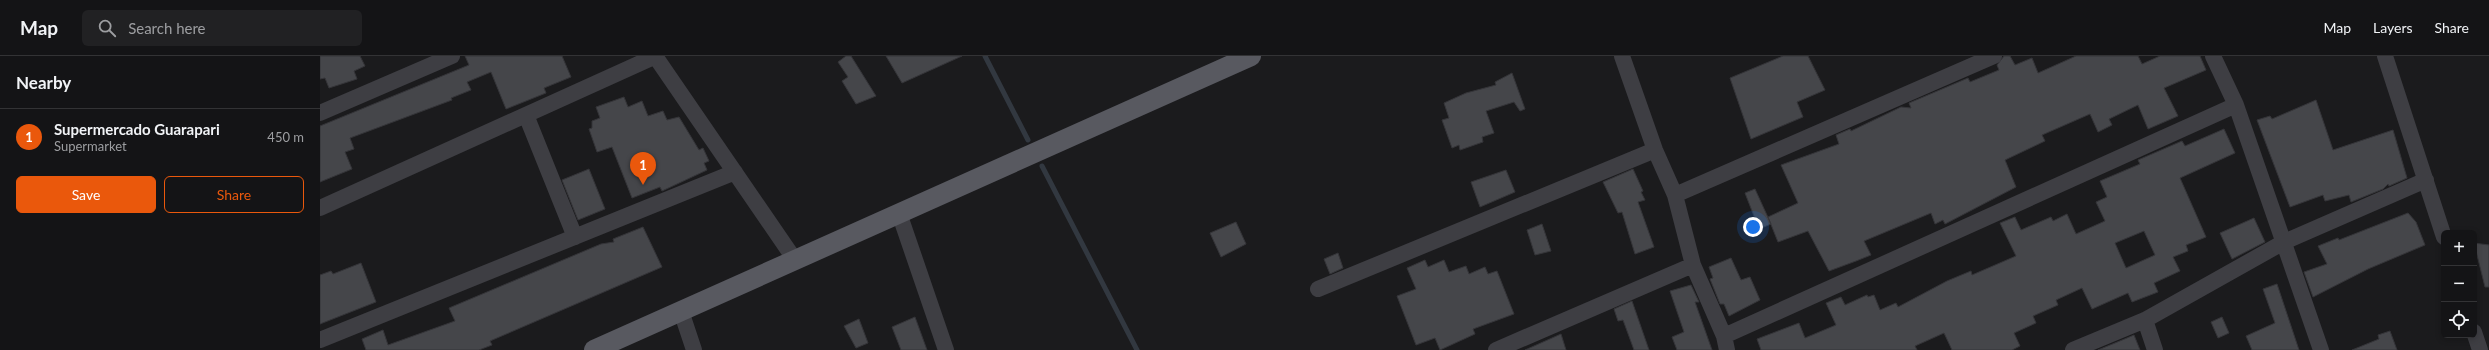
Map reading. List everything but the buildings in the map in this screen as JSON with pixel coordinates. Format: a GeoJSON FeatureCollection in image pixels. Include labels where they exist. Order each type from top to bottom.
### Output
{"type":"FeatureCollection","features":[{"type":"Feature","properties":{"kind":"main road"},"geometry":{"type":"LineString","coordinates":[[594,350],[1251,56]]}},
{"type":"Feature","properties":{"kind":"street"},"geometry":{"type":"LineString","coordinates":[[320,113],[452,56]]}},
{"type":"Feature","properties":{"kind":"street"},"geometry":{"type":"LineString","coordinates":[[320,208],[655,56],[795,260]]}},
{"type":"Feature","properties":{"kind":"street"},"geometry":{"type":"LineString","coordinates":[[1622,56],[1655,150],[1675,195],[1693,265],[1725,343],[2236,105]]}},
{"type":"Feature","properties":{"kind":"street"},"geometry":{"type":"LineString","coordinates":[[1675,195],[1994,56]]}},
{"type":"Feature","properties":{"kind":"street"},"geometry":{"type":"LineString","coordinates":[[2213,56],[2236,105],[2321,350]]}},
{"type":"Feature","properties":{"kind":"street"},"geometry":{"type":"LineString","coordinates":[[2385,56],[2442,230]]}},
{"type":"Feature","properties":{"kind":"street"},"geometry":{"type":"LineString","coordinates":[[526,115],[575,237]]}},
{"type":"Feature","properties":{"kind":"street"},"geometry":{"type":"LineString","coordinates":[[1318,289],[1655,150]]}},
{"type":"Feature","properties":{"kind":"street"},"geometry":{"type":"LineString","coordinates":[[320,340],[734,172]]}},
{"type":"Feature","properties":{"kind":"street"},"geometry":{"type":"LineString","coordinates":[[2073,350],[2145,320],[2284,242],[2426,180]]}},
{"type":"Feature","properties":{"kind":"street"},"geometry":{"type":"LineString","coordinates":[[899,213],[946,350]]}},
{"type":"Feature","properties":{"kind":"street"},"geometry":{"type":"LineString","coordinates":[[1496,350],[1693,265]]}},
{"type":"Feature","properties":{"kind":"street"},"geometry":{"type":"LineString","coordinates":[[681,311],[694,350]]}},
{"type":"Feature","properties":{"kind":"street"},"geometry":{"type":"LineString","coordinates":[[2145,320],[2155,350]]}},
{"type":"Feature","properties":{"kind":"street"},"geometry":{"type":"LineString","coordinates":[[2476,338],[2480,350]]}},
{"type":"Feature","properties":{"kind":"waterway"},"geometry":{"type":"LineString","coordinates":[[985,56],[1028,140]]}},
{"type":"Feature","properties":{"kind":"waterway"},"geometry":{"type":"LineString","coordinates":[[1042,166],[1137,350]]}},
{"type":"Feature","properties":{"kind":"place","name":"Supermercado Guarapari"},"geometry":{"type":"Point","coordinates":[643,185]}}]}
